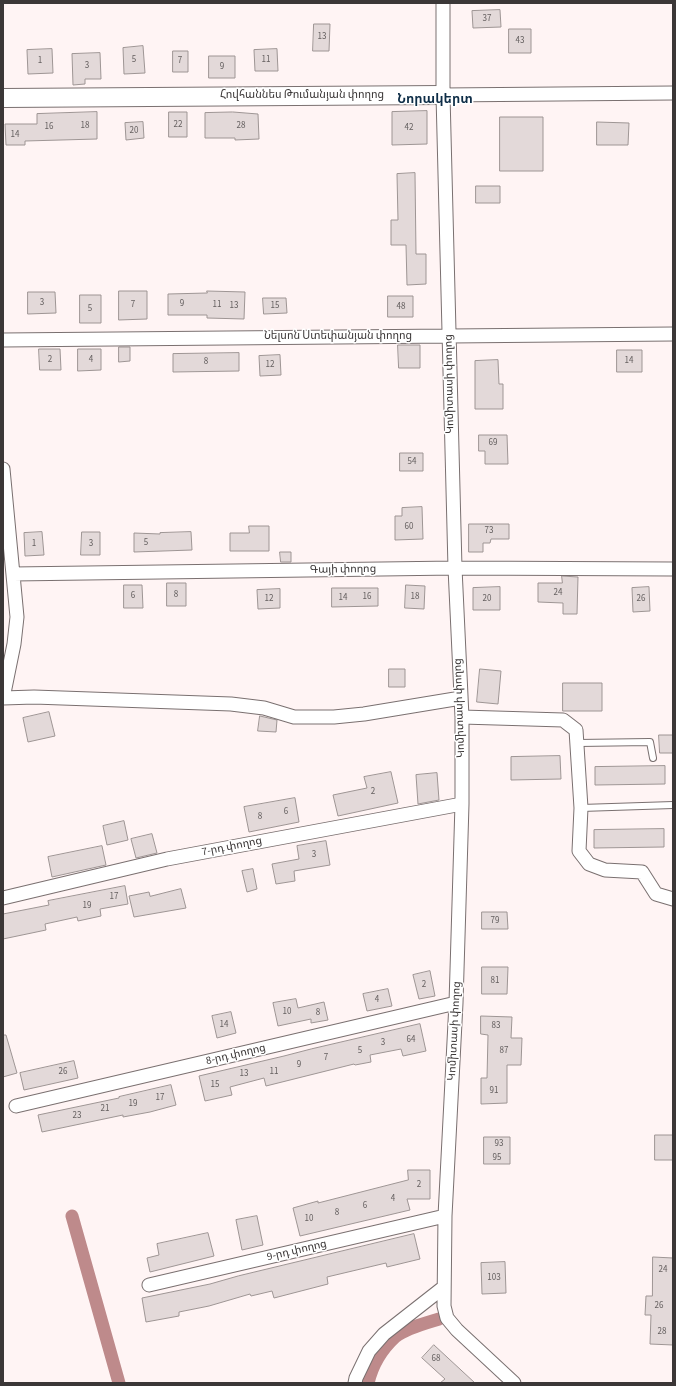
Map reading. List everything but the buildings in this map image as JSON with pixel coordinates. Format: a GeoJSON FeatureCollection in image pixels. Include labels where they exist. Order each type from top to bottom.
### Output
{"type":"FeatureCollection","features":[{"type":"Feature","properties":{"kind":"street","name":"Կոմիտասի փողոց"},"geometry":{"type":"LineString","coordinates":[[443,3],[443,95],[455,568],[462,717],[462,804],[456,1003],[445,1216],[444,1306],[447,1318],[457,1330],[514,1383]]}},
{"type":"Feature","properties":{"kind":"street","name":"Հովհաննես Թումանյան փողոց"},"geometry":{"type":"LineString","coordinates":[[3,98],[673,93]]}},
{"type":"Feature","properties":{"kind":"street","name":"Նելսոն Ստեփանյան փողոց"},"geometry":{"type":"LineString","coordinates":[[3,340],[673,334]]}},
{"type":"Feature","properties":{"kind":"street"},"geometry":{"type":"LineString","coordinates":[[3,468],[16,617],[14,644],[3,698],[34,697],[231,704],[264,708],[294,717],[334,717],[364,714],[461,698]]}},
{"type":"Feature","properties":{"kind":"street","name":"Գայի փողոց"},"geometry":{"type":"LineString","coordinates":[[13,574],[455,568],[673,569]]}},
{"type":"Feature","properties":{"kind":"street"},"geometry":{"type":"LineString","coordinates":[[462,717],[563,720],[576,730],[581,808],[579,851],[589,864],[605,870],[642,872],[656,894],[673,899]]}},
{"type":"Feature","properties":{"kind":"street","name":"7-րդ փողոց"},"geometry":{"type":"LineString","coordinates":[[3,898],[167,859],[462,804]]}},
{"type":"Feature","properties":{"kind":"street","name":"8-րդ փողոց"},"geometry":{"type":"LineString","coordinates":[[16,1106],[456,1003]]}},
{"type":"Feature","properties":{"kind":"street","name":"9-րդ փողոց"},"geometry":{"type":"LineString","coordinates":[[149,1285],[445,1216]]}},
{"type":"Feature","properties":{"kind":"street"},"geometry":{"type":"LineString","coordinates":[[355,1383],[369,1351],[384,1334],[444,1287]]}},
{"type":"Feature","properties":{"kind":"lane"},"geometry":{"type":"LineString","coordinates":[[578,743],[650,742],[653,758]]}},
{"type":"Feature","properties":{"kind":"lane"},"geometry":{"type":"LineString","coordinates":[[581,808],[673,805]]}},
{"type":"Feature","properties":{"kind":"waterway"},"geometry":{"type":"LineString","coordinates":[[72,1216],[119,1383]]}},
{"type":"Feature","properties":{"kind":"waterway"},"geometry":{"type":"LineString","coordinates":[[368,1383],[378,1358],[395,1337],[410,1328],[439,1319]]}},
{"type":"Feature","properties":{"kind":"district","name":"Նորակերտ"},"geometry":{"type":"Point","coordinates":[435,100]}}]}
